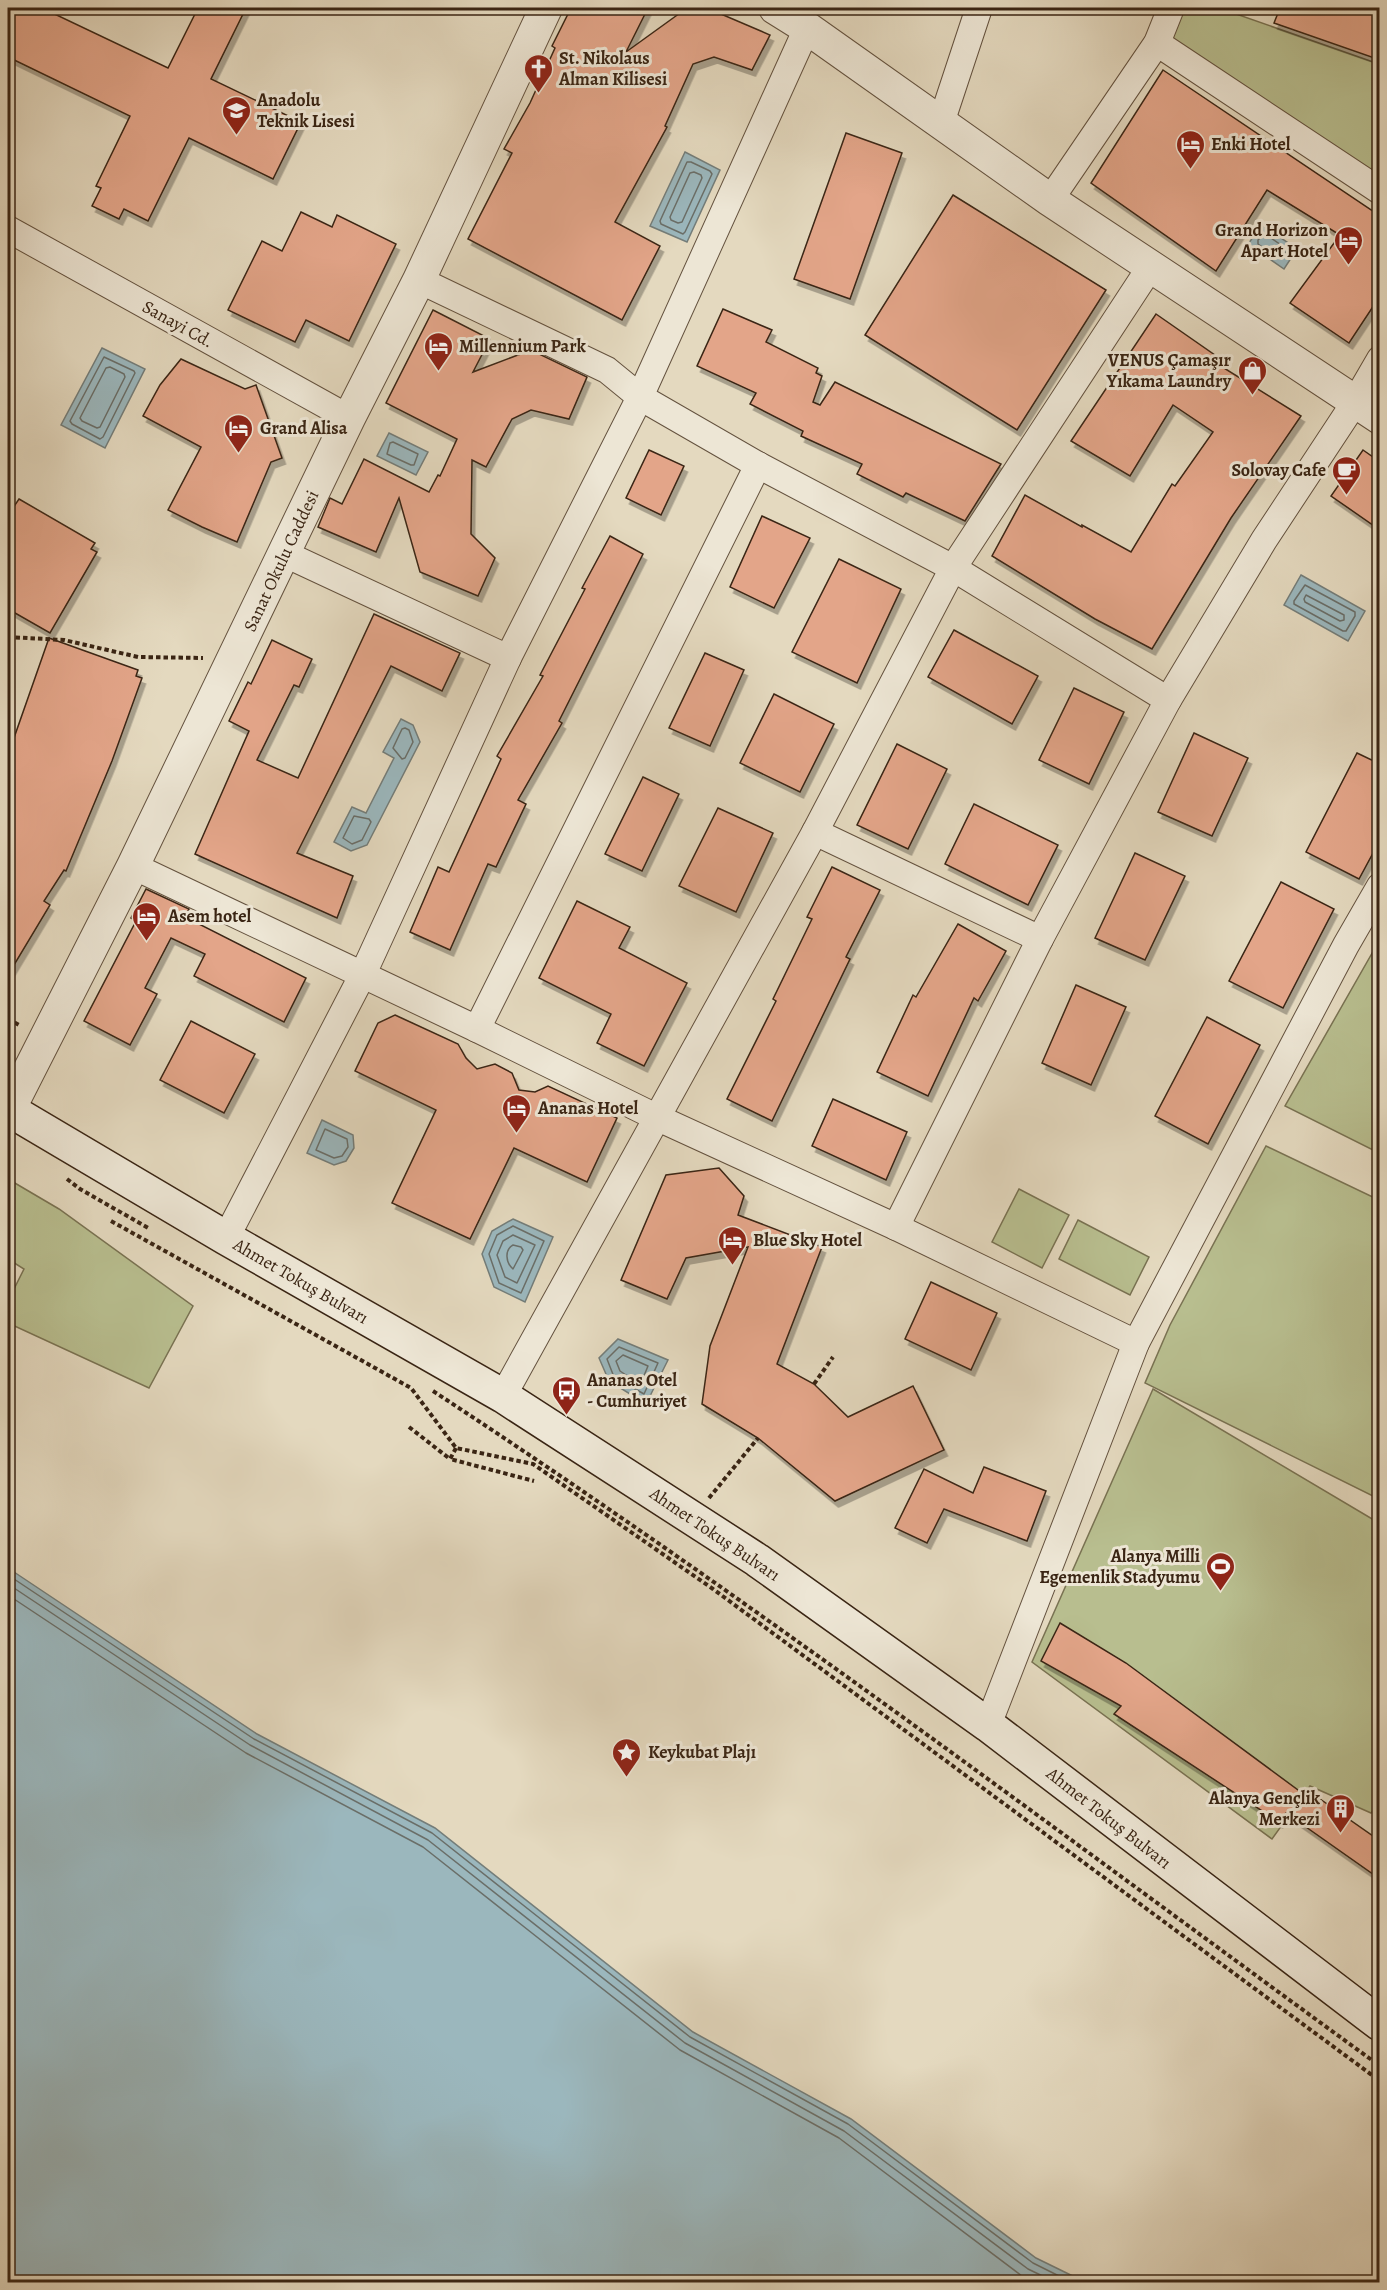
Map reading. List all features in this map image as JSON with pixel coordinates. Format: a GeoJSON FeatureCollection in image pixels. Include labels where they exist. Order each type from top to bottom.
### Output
{"type":"FeatureCollection","features":[{"type":"Feature","properties":{"kind":"main road","name":"Ahmet Tokuş Bulvarı"},"geometry":{"type":"LineString","coordinates":[[8,1110],[503,1396],[757,1560],[988,1725],[1380,2024]]}},
{"type":"Feature","properties":{"kind":"street","name":"Sanat Okulu Caddesi"},"geometry":{"type":"LineString","coordinates":[[8,1110],[133,866],[231,666],[349,418],[419,280],[546,8]]}},
{"type":"Feature","properties":{"kind":"street"},"geometry":{"type":"LineString","coordinates":[[775,8],[807,28],[1050,200],[1367,410]]}},
{"type":"Feature","properties":{"kind":"street"},"geometry":{"type":"LineString","coordinates":[[941,123],[979,8]]}},
{"type":"Feature","properties":{"kind":"street"},"geometry":{"type":"LineString","coordinates":[[1050,200],[1157,44],[1171,8]]}},
{"type":"Feature","properties":{"kind":"street"},"geometry":{"type":"LineString","coordinates":[[226,1238],[363,974],[508,658],[640,397],[807,28]]}},
{"type":"Feature","properties":{"kind":"street"},"geometry":{"type":"LineString","coordinates":[[1157,44],[1380,191]]}},
{"type":"Feature","properties":{"kind":"street","name":"Sanayi Cd."},"geometry":{"type":"LineString","coordinates":[[8,229],[349,418]]}},
{"type":"Feature","properties":{"kind":"street"},"geometry":{"type":"LineString","coordinates":[[503,1396],[816,832],[953,568],[1151,266]]}},
{"type":"Feature","properties":{"kind":"street"},"geometry":{"type":"LineString","coordinates":[[419,280],[607,370],[640,397],[758,465],[953,568],[1168,700]]}},
{"type":"Feature","properties":{"kind":"street"},"geometry":{"type":"LineString","coordinates":[[896,1227],[1040,939],[1168,700],[1264,540],[1367,410],[1380,359]]}},
{"type":"Feature","properties":{"kind":"street"},"geometry":{"type":"LineString","coordinates":[[477,1029],[758,465]]}},
{"type":"Feature","properties":{"kind":"street"},"geometry":{"type":"LineString","coordinates":[[285,554],[508,658]]}},
{"type":"Feature","properties":{"kind":"street"},"geometry":{"type":"LineString","coordinates":[[816,832],[1040,939]]}},
{"type":"Feature","properties":{"kind":"street"},"geometry":{"type":"LineString","coordinates":[[133,866],[363,974],[658,1118],[896,1227],[1136,1342]]}},
{"type":"Feature","properties":{"kind":"street"},"geometry":{"type":"LineString","coordinates":[[988,1725],[1136,1342],[1346,945],[1380,886]]}},
{"type":"Feature","properties":{"kind":"path"},"geometry":{"type":"LineString","coordinates":[[8,637],[64,640],[138,657],[210,658],[231,666]]}},
{"type":"Feature","properties":{"kind":"path"},"geometry":{"type":"LineString","coordinates":[[64,1176],[80,1189],[152,1230]]}},
{"type":"Feature","properties":{"kind":"path"},"geometry":{"type":"LineString","coordinates":[[111,1221],[411,1389],[456,1448],[533,1464],[713,1589],[1380,2081]]}},
{"type":"Feature","properties":{"kind":"path"},"geometry":{"type":"LineString","coordinates":[[814,1384],[833,1357]]}},
{"type":"Feature","properties":{"kind":"path"},"geometry":{"type":"LineString","coordinates":[[425,1386],[562,1476],[974,1768],[1380,2066]]}},
{"type":"Feature","properties":{"kind":"path"},"geometry":{"type":"LineString","coordinates":[[409,1427],[450,1459],[534,1481]]}},
{"type":"Feature","properties":{"kind":"path"},"geometry":{"type":"LineString","coordinates":[[692,1518],[758,1438]]}},
{"type":"Feature","properties":{"kind":"path"},"geometry":{"type":"LineString","coordinates":[[450,1459],[456,1448]]}},
{"type":"Feature","properties":{"kind":"green space"},"geometry":{"type":"Polygon","coordinates":[[[1177,8],[1219,8],[1379,64],[1379,185],[1165,41],[1177,8]]]}},
{"type":"Feature","properties":{"kind":"green space"},"geometry":{"type":"Polygon","coordinates":[[[1379,941],[1380,1153],[1285,1106],[1379,941]]]}},
{"type":"Feature","properties":{"kind":"green space"},"geometry":{"type":"Polygon","coordinates":[[[1266,1146],[1379,1200],[1379,1499],[1145,1383],[1170,1325],[1266,1146]]]}},
{"type":"Feature","properties":{"kind":"green space"},"geometry":{"type":"Polygon","coordinates":[[[8,1179],[59,1209],[193,1306],[149,1388],[8,1323],[8,1301],[24,1269],[8,1259],[8,1179]]]}},
{"type":"Feature","properties":{"kind":"green space"},"geometry":{"type":"Polygon","coordinates":[[[1019,1189],[1069,1215],[1042,1268],[992,1242],[1019,1189]]]}},
{"type":"Feature","properties":{"kind":"green space"},"geometry":{"type":"Polygon","coordinates":[[[1078,1220],[1149,1257],[1130,1295],[1059,1259],[1078,1220]]]}},
{"type":"Feature","properties":{"kind":"green space","name":"Alanya Milli Egemenlik Stadyumu"},"geometry":{"type":"Polygon","coordinates":[[[1153,1389],[1379,1523],[1379,1803],[1371,1813],[1310,1786],[1272,1839],[1032,1662],[1153,1389]]]}},
{"type":"Feature","properties":{"kind":"water"},"geometry":{"type":"Polygon","coordinates":[[[685,152],[720,170],[687,242],[650,226],[685,152]]]}},
{"type":"Feature","properties":{"kind":"water"},"geometry":{"type":"Polygon","coordinates":[[[1262,225],[1297,249],[1284,269],[1248,244],[1262,225]]]}},
{"type":"Feature","properties":{"kind":"water"},"geometry":{"type":"Polygon","coordinates":[[[102,348],[145,369],[105,448],[61,425],[102,348]]]}},
{"type":"Feature","properties":{"kind":"water"},"geometry":{"type":"Polygon","coordinates":[[[389,433],[428,452],[416,475],[377,456],[389,433]]]}},
{"type":"Feature","properties":{"kind":"water"},"geometry":{"type":"Polygon","coordinates":[[[1301,575],[1365,611],[1348,641],[1284,605],[1301,575]]]}},
{"type":"Feature","properties":{"kind":"water"},"geometry":{"type":"Polygon","coordinates":[[[401,719],[413,725],[420,742],[367,845],[351,851],[334,842],[352,807],[366,813],[394,758],[383,752],[401,719]]]}},
{"type":"Feature","properties":{"kind":"water"},"geometry":{"type":"Polygon","coordinates":[[[322,1120],[353,1135],[354,1148],[346,1161],[334,1165],[307,1153],[322,1120]]]}},
{"type":"Feature","properties":{"kind":"water"},"geometry":{"type":"Polygon","coordinates":[[[513,1219],[553,1237],[525,1302],[494,1287],[482,1254],[492,1231],[513,1219]]]}},
{"type":"Feature","properties":{"kind":"water"},"geometry":{"type":"Polygon","coordinates":[[[618,1339],[668,1360],[646,1404],[609,1381],[599,1358],[618,1339]]]}},
{"type":"Feature","properties":{"kind":"water"},"geometry":{"type":"Polygon","coordinates":[[[8,1568],[257,1734],[435,1828],[693,2032],[851,2119],[1036,2258],[1085,2282],[8,2282],[8,1568]]]}},
{"type":"Feature","properties":{"kind":"building"},"geometry":{"type":"Polygon","coordinates":[[[8,8],[42,8],[168,68],[198,8],[246,8],[211,79],[301,122],[273,179],[189,138],[148,221],[124,209],[119,219],[92,206],[101,188],[96,186],[130,116],[8,57],[8,8]]]}},
{"type":"Feature","properties":{"kind":"building"},"geometry":{"type":"Polygon","coordinates":[[[571,8],[648,8],[626,52],[687,8],[721,14],[770,35],[752,70],[714,57],[693,64],[665,126],[667,127],[615,222],[660,246],[622,320],[468,239],[512,153],[504,149],[530,103],[555,48],[552,46],[571,8]]]}},
{"type":"Feature","properties":{"kind":"building"},"geometry":{"type":"Polygon","coordinates":[[[1280,8],[1380,8],[1380,60],[1274,23],[1280,8]]]}},
{"type":"Feature","properties":{"kind":"building","name":"Enki Hotel"},"geometry":{"type":"Polygon","coordinates":[[[1163,70],[1380,216],[1380,296],[1349,343],[1290,303],[1340,235],[1267,190],[1216,271],[1091,183],[1163,70]]]}},
{"type":"Feature","properties":{"kind":"building"},"geometry":{"type":"Polygon","coordinates":[[[846,133],[902,153],[850,299],[794,279],[846,133]]]}},
{"type":"Feature","properties":{"kind":"building"},"geometry":{"type":"Polygon","coordinates":[[[953,195],[1106,290],[1017,430],[865,335],[953,195]]]}},
{"type":"Feature","properties":{"kind":"building"},"geometry":{"type":"Polygon","coordinates":[[[301,212],[332,227],[337,215],[396,244],[349,341],[306,320],[295,342],[228,310],[262,241],[282,251],[301,212]]]}},
{"type":"Feature","properties":{"kind":"building"},"geometry":{"type":"Polygon","coordinates":[[[723,309],[772,330],[766,342],[818,368],[816,373],[822,376],[813,402],[820,405],[835,382],[1001,464],[965,521],[906,493],[903,497],[857,474],[862,464],[801,436],[803,431],[750,404],[756,393],[697,366],[723,309]]]}},
{"type":"Feature","properties":{"kind":"building"},"geometry":{"type":"Polygon","coordinates":[[[433,310],[490,339],[473,372],[531,350],[587,377],[569,419],[531,410],[512,419],[486,467],[472,460],[471,534],[495,558],[478,596],[420,572],[399,498],[376,552],[318,527],[330,498],[342,504],[364,459],[429,492],[438,475],[440,476],[457,439],[386,403],[433,310]]]}},
{"type":"Feature","properties":{"kind":"building"},"geometry":{"type":"Polygon","coordinates":[[[1156,314],[1222,360],[1219,365],[1301,416],[1231,518],[1152,649],[1095,619],[992,556],[1025,495],[1131,552],[1172,484],[1175,486],[1213,432],[1173,405],[1130,476],[1071,441],[1156,314]]]}},
{"type":"Feature","properties":{"kind":"building","name":"Grand Alisa"},"geometry":{"type":"Polygon","coordinates":[[[181,359],[245,389],[256,385],[282,458],[271,462],[237,542],[168,510],[201,447],[143,416],[160,385],[181,359]]]}},
{"type":"Feature","properties":{"kind":"building"},"geometry":{"type":"Polygon","coordinates":[[[649,450],[684,466],[661,515],[626,498],[649,450]]]}},
{"type":"Feature","properties":{"kind":"building"},"geometry":{"type":"Polygon","coordinates":[[[1363,450],[1380,462],[1380,530],[1331,496],[1363,450]]]}},
{"type":"Feature","properties":{"kind":"building"},"geometry":{"type":"Polygon","coordinates":[[[19,499],[95,543],[91,549],[97,552],[50,633],[8,609],[8,500],[15,505],[19,499]]]}},
{"type":"Feature","properties":{"kind":"building"},"geometry":{"type":"Polygon","coordinates":[[[762,516],[810,538],[774,608],[730,587],[762,516]]]}},
{"type":"Feature","properties":{"kind":"building"},"geometry":{"type":"Polygon","coordinates":[[[610,536],[643,554],[559,721],[562,723],[518,800],[526,804],[496,867],[488,864],[450,950],[410,932],[438,867],[449,872],[501,759],[497,756],[543,676],[540,675],[610,536]]]}},
{"type":"Feature","properties":{"kind":"building"},"geometry":{"type":"Polygon","coordinates":[[[839,559],[901,589],[857,683],[792,652],[839,559]]]}},
{"type":"Feature","properties":{"kind":"building"},"geometry":{"type":"Polygon","coordinates":[[[374,614],[460,653],[442,691],[391,666],[297,853],[353,876],[337,918],[195,854],[249,731],[229,721],[248,682],[251,684],[272,640],[312,659],[299,687],[294,685],[257,760],[298,778],[374,614]]]}},
{"type":"Feature","properties":{"kind":"building"},"geometry":{"type":"Polygon","coordinates":[[[954,630],[1038,676],[1012,724],[928,677],[954,630]]]}},
{"type":"Feature","properties":{"kind":"building"},"geometry":{"type":"Polygon","coordinates":[[[49,638],[138,670],[136,676],[142,678],[112,761],[66,871],[64,870],[44,901],[50,905],[8,975],[8,755],[49,638]]]}},
{"type":"Feature","properties":{"kind":"building"},"geometry":{"type":"Polygon","coordinates":[[[705,653],[744,670],[710,746],[669,728],[705,653]]]}},
{"type":"Feature","properties":{"kind":"building"},"geometry":{"type":"Polygon","coordinates":[[[1074,688],[1124,712],[1089,784],[1039,760],[1074,688]]]}},
{"type":"Feature","properties":{"kind":"building"},"geometry":{"type":"Polygon","coordinates":[[[774,694],[834,724],[800,792],[740,763],[774,694]]]}},
{"type":"Feature","properties":{"kind":"building"},"geometry":{"type":"Polygon","coordinates":[[[1194,733],[1248,758],[1212,836],[1158,812],[1194,733]]]}},
{"type":"Feature","properties":{"kind":"building"},"geometry":{"type":"Polygon","coordinates":[[[897,744],[947,769],[908,849],[857,825],[897,744]]]}},
{"type":"Feature","properties":{"kind":"building"},"geometry":{"type":"Polygon","coordinates":[[[1357,753],[1380,764],[1380,840],[1359,879],[1306,852],[1357,753]]]}},
{"type":"Feature","properties":{"kind":"building"},"geometry":{"type":"Polygon","coordinates":[[[643,777],[679,794],[642,871],[605,854],[643,777]]]}},
{"type":"Feature","properties":{"kind":"building"},"geometry":{"type":"Polygon","coordinates":[[[974,804],[1058,845],[1028,905],[945,864],[974,804]]]}},
{"type":"Feature","properties":{"kind":"building"},"geometry":{"type":"Polygon","coordinates":[[[718,808],[773,833],[736,912],[679,886],[718,808]]]}},
{"type":"Feature","properties":{"kind":"building"},"geometry":{"type":"Polygon","coordinates":[[[1135,853],[1185,876],[1145,960],[1095,938],[1135,853]]]}},
{"type":"Feature","properties":{"kind":"building"},"geometry":{"type":"Polygon","coordinates":[[[832,867],[880,890],[846,957],[850,959],[772,1121],[727,1099],[776,1001],[773,999],[812,919],[807,917],[832,867]]]}},
{"type":"Feature","properties":{"kind":"building"},"geometry":{"type":"Polygon","coordinates":[[[1281,882],[1334,909],[1283,1008],[1229,981],[1281,882]]]}},
{"type":"Feature","properties":{"kind":"building"},"geometry":{"type":"Polygon","coordinates":[[[146,889],[189,909],[185,917],[306,978],[284,1022],[194,976],[205,954],[171,938],[145,988],[157,994],[130,1045],[84,1021],[136,921],[131,918],[146,889]]]}},
{"type":"Feature","properties":{"kind":"building"},"geometry":{"type":"Polygon","coordinates":[[[577,901],[630,927],[619,948],[687,983],[644,1066],[597,1043],[611,1014],[539,978],[577,901]]]}},
{"type":"Feature","properties":{"kind":"building"},"geometry":{"type":"Polygon","coordinates":[[[958,924],[1006,951],[978,1001],[974,998],[928,1096],[877,1072],[913,995],[916,997],[958,924]]]}},
{"type":"Feature","properties":{"kind":"building"},"geometry":{"type":"Polygon","coordinates":[[[1076,985],[1126,1007],[1091,1085],[1042,1063],[1076,985]]]}},
{"type":"Feature","properties":{"kind":"building","name":"Ananas Hotel"},"geometry":{"type":"Polygon","coordinates":[[[395,1015],[458,1044],[466,1058],[477,1069],[495,1064],[512,1073],[519,1090],[535,1092],[548,1086],[617,1118],[587,1182],[514,1148],[470,1239],[392,1203],[436,1110],[355,1071],[378,1023],[395,1015]]]}},
{"type":"Feature","properties":{"kind":"building"},"geometry":{"type":"Polygon","coordinates":[[[1207,1017],[1260,1045],[1208,1144],[1155,1116],[1207,1017]]]}},
{"type":"Feature","properties":{"kind":"building"},"geometry":{"type":"Polygon","coordinates":[[[191,1021],[255,1054],[224,1113],[160,1080],[191,1021]]]}},
{"type":"Feature","properties":{"kind":"building"},"geometry":{"type":"Polygon","coordinates":[[[833,1099],[907,1132],[886,1180],[812,1146],[833,1099]]]}},
{"type":"Feature","properties":{"kind":"building"},"geometry":{"type":"Polygon","coordinates":[[[719,1168],[744,1196],[738,1215],[822,1247],[777,1364],[814,1384],[848,1417],[913,1386],[944,1450],[835,1501],[758,1438],[702,1404],[710,1346],[748,1247],[686,1258],[667,1299],[621,1280],[666,1175],[719,1168]]]}},
{"type":"Feature","properties":{"kind":"building"},"geometry":{"type":"Polygon","coordinates":[[[931,1282],[997,1313],[971,1370],[905,1339],[931,1282]]]}},
{"type":"Feature","properties":{"kind":"building"},"geometry":{"type":"Polygon","coordinates":[[[984,1467],[1046,1491],[1027,1541],[944,1509],[927,1543],[895,1528],[924,1469],[973,1493],[984,1467]]]}},
{"type":"Feature","properties":{"kind":"building"},"geometry":{"type":"Polygon","coordinates":[[[1060,1623],[1126,1663],[1317,1804],[1320,1799],[1380,1841],[1380,1879],[1286,1813],[1279,1822],[1114,1714],[1121,1706],[1041,1661],[1060,1623]]]}},
{"type":"Feature","properties":{"kind":"place","name":"St. Nikolaus Alman Kilisesi"},"geometry":{"type":"Point","coordinates":[538,94]}},
{"type":"Feature","properties":{"kind":"place","name":"Anadolu Teknik Lisesi"},"geometry":{"type":"Point","coordinates":[236,136]}},
{"type":"Feature","properties":{"kind":"place","name":"Enki Hotel"},"geometry":{"type":"Point","coordinates":[1190,170]}},
{"type":"Feature","properties":{"kind":"place","name":"Grand Horizon Apart Hotel"},"geometry":{"type":"Point","coordinates":[1349,266]}},
{"type":"Feature","properties":{"kind":"place","name":"Millennium Park"},"geometry":{"type":"Point","coordinates":[438,372]}},
{"type":"Feature","properties":{"kind":"place","name":"VENUS Çamaşır Yıkama Laundry"},"geometry":{"type":"Point","coordinates":[1252,396]}},
{"type":"Feature","properties":{"kind":"place","name":"Grand Alisa"},"geometry":{"type":"Point","coordinates":[239,454]}},
{"type":"Feature","properties":{"kind":"place","name":"Solovay Cafe"},"geometry":{"type":"Point","coordinates":[1347,496]}},
{"type":"Feature","properties":{"kind":"place","name":"Asem hotel"},"geometry":{"type":"Point","coordinates":[147,942]}},
{"type":"Feature","properties":{"kind":"place","name":"Ananas Hotel"},"geometry":{"type":"Point","coordinates":[517,1134]}},
{"type":"Feature","properties":{"kind":"place","name":"Blue Sky Hotel"},"geometry":{"type":"Point","coordinates":[732,1266]}},
{"type":"Feature","properties":{"kind":"place","name":"Ananas Otel - Cumhuriyet"},"geometry":{"type":"Point","coordinates":[566,1416]}},
{"type":"Feature","properties":{"kind":"place","name":"Alanya Milli Egemenlik Stadyumu"},"geometry":{"type":"Point","coordinates":[1221,1592]}},
{"type":"Feature","properties":{"kind":"place","name":"Keykubat Plajı"},"geometry":{"type":"Point","coordinates":[627,1778]}},
{"type":"Feature","properties":{"kind":"place","name":"Alanya Gençlik Merkezi"},"geometry":{"type":"Point","coordinates":[1341,1834]}}]}
